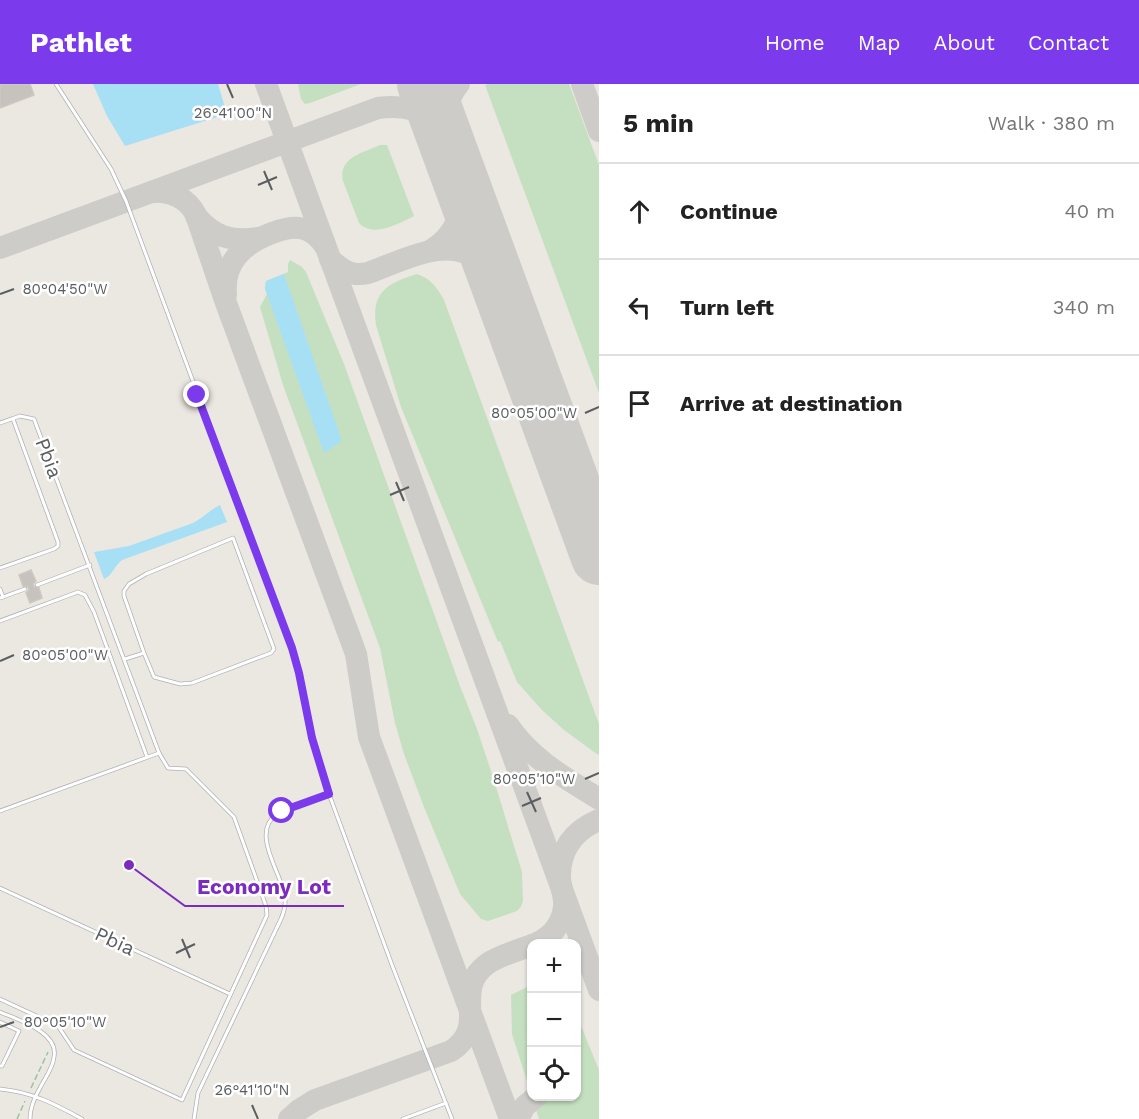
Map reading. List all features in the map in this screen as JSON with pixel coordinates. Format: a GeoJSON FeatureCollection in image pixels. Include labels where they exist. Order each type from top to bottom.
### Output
{"type":"FeatureCollection","features":[{"type":"Feature","properties":{"kind":"lane"},"geometry":{"type":"LineString","coordinates":[[56,84],[111,169],[126,201],[292,648],[312,738],[329,794],[452,1119]]}},
{"type":"Feature","properties":{"kind":"lane","name":"Pbia"},"geometry":{"type":"LineString","coordinates":[[0,888],[230,994],[267,915],[266,906],[234,817],[186,769],[168,768],[159,753],[34,419],[20,416],[13,419]]}},
{"type":"Feature","properties":{"kind":"lane"},"geometry":{"type":"LineString","coordinates":[[0,423],[13,419],[58,542],[58,546],[54,549],[0,568]]}},
{"type":"Feature","properties":{"kind":"lane"},"geometry":{"type":"LineString","coordinates":[[233,538],[274,649],[271,653],[202,679],[180,684],[154,677],[144,653],[124,596],[126,587],[153,571],[233,538]]}},
{"type":"Feature","properties":{"kind":"lane"},"geometry":{"type":"LineString","coordinates":[[37,585],[90,565]]}},
{"type":"Feature","properties":{"kind":"lane"},"geometry":{"type":"LineString","coordinates":[[0,589],[1,597],[25,589]]}},
{"type":"Feature","properties":{"kind":"lane"},"geometry":{"type":"LineString","coordinates":[[0,621],[78,592],[85,595],[94,612],[147,757]]}},
{"type":"Feature","properties":{"kind":"lane"},"geometry":{"type":"LineString","coordinates":[[124,660],[144,653]]}},
{"type":"Feature","properties":{"kind":"lane"},"geometry":{"type":"LineString","coordinates":[[0,811],[159,753]]}},
{"type":"Feature","properties":{"kind":"lane"},"geometry":{"type":"LineString","coordinates":[[194,1119],[198,1093],[284,910],[284,892],[266,843],[267,825],[274,816],[282,811],[329,794]]}},
{"type":"Feature","properties":{"kind":"lane"},"geometry":{"type":"LineString","coordinates":[[0,999],[58,1026],[74,1050],[182,1100],[230,994]]}},
{"type":"Feature","properties":{"kind":"lane"},"geometry":{"type":"LineString","coordinates":[[0,1012],[48,1036],[52,1043],[54,1060],[36,1096],[30,1111],[30,1119]]}},
{"type":"Feature","properties":{"kind":"lane"},"geometry":{"type":"LineString","coordinates":[[0,1022],[19,1031],[0,1066]]}},
{"type":"Feature","properties":{"kind":"lane"},"geometry":{"type":"LineString","coordinates":[[0,1089],[36,1096],[82,1119]]}},
{"type":"Feature","properties":{"kind":"lane"},"geometry":{"type":"LineString","coordinates":[[403,1119],[446,1103]]}},
{"type":"Feature","properties":{"kind":"path"},"geometry":{"type":"LineString","coordinates":[[17,1119],[52,1043]]}},
{"type":"Feature","properties":{"kind":"green space"},"geometry":{"type":"Polygon","coordinates":[[[298,84],[361,84],[305,104],[301,99],[298,84]]]}},
{"type":"Feature","properties":{"kind":"green space"},"geometry":{"type":"Polygon","coordinates":[[[569,84],[599,165],[599,393],[485,85],[569,84]]]}},
{"type":"Feature","properties":{"kind":"green space"},"geometry":{"type":"Polygon","coordinates":[[[380,145],[387,145],[414,216],[386,228],[371,229],[359,223],[342,173],[344,166],[353,157],[380,145]]]}},
{"type":"Feature","properties":{"kind":"green space"},"geometry":{"type":"Polygon","coordinates":[[[290,260],[306,272],[344,364],[477,729],[522,872],[523,901],[521,907],[517,911],[488,921],[481,919],[460,894],[424,807],[395,723],[380,648],[283,385],[260,307],[267,294],[266,281],[288,272],[290,260]]]}},
{"type":"Feature","properties":{"kind":"green space"},"geometry":{"type":"Polygon","coordinates":[[[417,274],[433,284],[444,300],[599,724],[599,755],[564,730],[517,682],[500,641],[498,642],[401,407],[376,325],[376,304],[384,290],[390,285],[417,274]]]}},
{"type":"Feature","properties":{"kind":"green space"},"geometry":{"type":"Polygon","coordinates":[[[527,987],[527,1081],[512,1034],[511,995],[527,987]]]}},
{"type":"Feature","properties":{"kind":"green space"},"geometry":{"type":"Polygon","coordinates":[[[581,1026],[599,1070],[599,1119],[539,1119],[533,1101],[581,1101],[581,1026]]]}},
{"type":"Feature","properties":{"kind":"water"},"geometry":{"type":"Polygon","coordinates":[[[93,84],[218,84],[227,114],[125,146],[107,116],[93,84]]]}},
{"type":"Feature","properties":{"kind":"water"},"geometry":{"type":"Polygon","coordinates":[[[284,274],[342,441],[324,453],[265,289],[266,281],[284,274]]]}},
{"type":"Feature","properties":{"kind":"water"},"geometry":{"type":"Polygon","coordinates":[[[220,505],[227,522],[122,560],[104,579],[94,552],[129,546],[193,523],[220,505]]]}},
{"type":"Feature","properties":{"kind":"building"},"geometry":{"type":"Polygon","coordinates":[[[0,84],[30,84],[34,95],[0,108],[0,84]]]}},
{"type":"Feature","properties":{"kind":"building"},"geometry":{"type":"Polygon","coordinates":[[[31,570],[36,581],[33,584],[34,587],[39,588],[42,598],[30,603],[26,593],[29,590],[28,587],[23,586],[19,575],[31,570]]]}},
{"type":"Feature","properties":{"kind":"taxiway"},"geometry":{"type":"LineString","coordinates":[[266,84],[599,990]]}},
{"type":"Feature","properties":{"kind":"taxiway"},"geometry":{"type":"LineString","coordinates":[[447,142],[448,104],[459,84]]}},
{"type":"Feature","properties":{"kind":"taxiway"},"geometry":{"type":"LineString","coordinates":[[582,84],[599,131]]}},
{"type":"Feature","properties":{"kind":"taxiway"},"geometry":{"type":"LineString","coordinates":[[0,248],[378,108],[395,107],[420,112],[434,121],[447,145]]}},
{"type":"Feature","properties":{"kind":"taxiway"},"geometry":{"type":"LineString","coordinates":[[430,251],[453,230],[459,213],[461,182]]}},
{"type":"Feature","properties":{"kind":"taxiway"},"geometry":{"type":"LineString","coordinates":[[152,192],[165,192],[177,196],[188,204],[196,215],[226,303],[356,654],[369,737],[510,1119]]}},
{"type":"Feature","properties":{"kind":"taxiway"},"geometry":{"type":"LineString","coordinates":[[196,216],[209,229],[224,236],[239,239],[258,238]]}},
{"type":"Feature","properties":{"kind":"taxiway"},"geometry":{"type":"LineString","coordinates":[[226,295],[226,283],[232,264],[244,249],[262,237],[287,229],[301,228],[313,234],[325,246]]}},
{"type":"Feature","properties":{"kind":"taxiway"},"geometry":{"type":"LineString","coordinates":[[330,259],[347,272],[362,274],[425,252],[454,250],[467,253],[480,261],[500,287]]}},
{"type":"Feature","properties":{"kind":"taxiway"},"geometry":{"type":"LineString","coordinates":[[508,725],[538,758],[599,799]]}},
{"type":"Feature","properties":{"kind":"taxiway"},"geometry":{"type":"LineString","coordinates":[[544,939],[555,929],[563,913],[560,869],[565,850],[575,836],[599,820]]}},
{"type":"Feature","properties":{"kind":"taxiway"},"geometry":{"type":"LineString","coordinates":[[289,1119],[315,1100],[451,1051],[462,1041],[468,1031],[470,997],[477,974],[492,961],[527,947]]}},
{"type":"Feature","properties":{"kind":"taxiway"},"geometry":{"type":"LineString","coordinates":[[518,1119],[525,1106],[531,1101]]}},
{"type":"Feature","properties":{"kind":"runway"},"geometry":{"type":"LineString","coordinates":[[425,84],[599,557]]}},
{"type":"Feature","properties":{"kind":"place","name":"Economy Lot"},"geometry":{"type":"Point","coordinates":[129,865]}},
{"type":"Feature","properties":{"kind":"route"},"geometry":{"type":"LineString","coordinates":[[197,395],[292,648],[312,738],[329,794],[282,811]]}}]}
